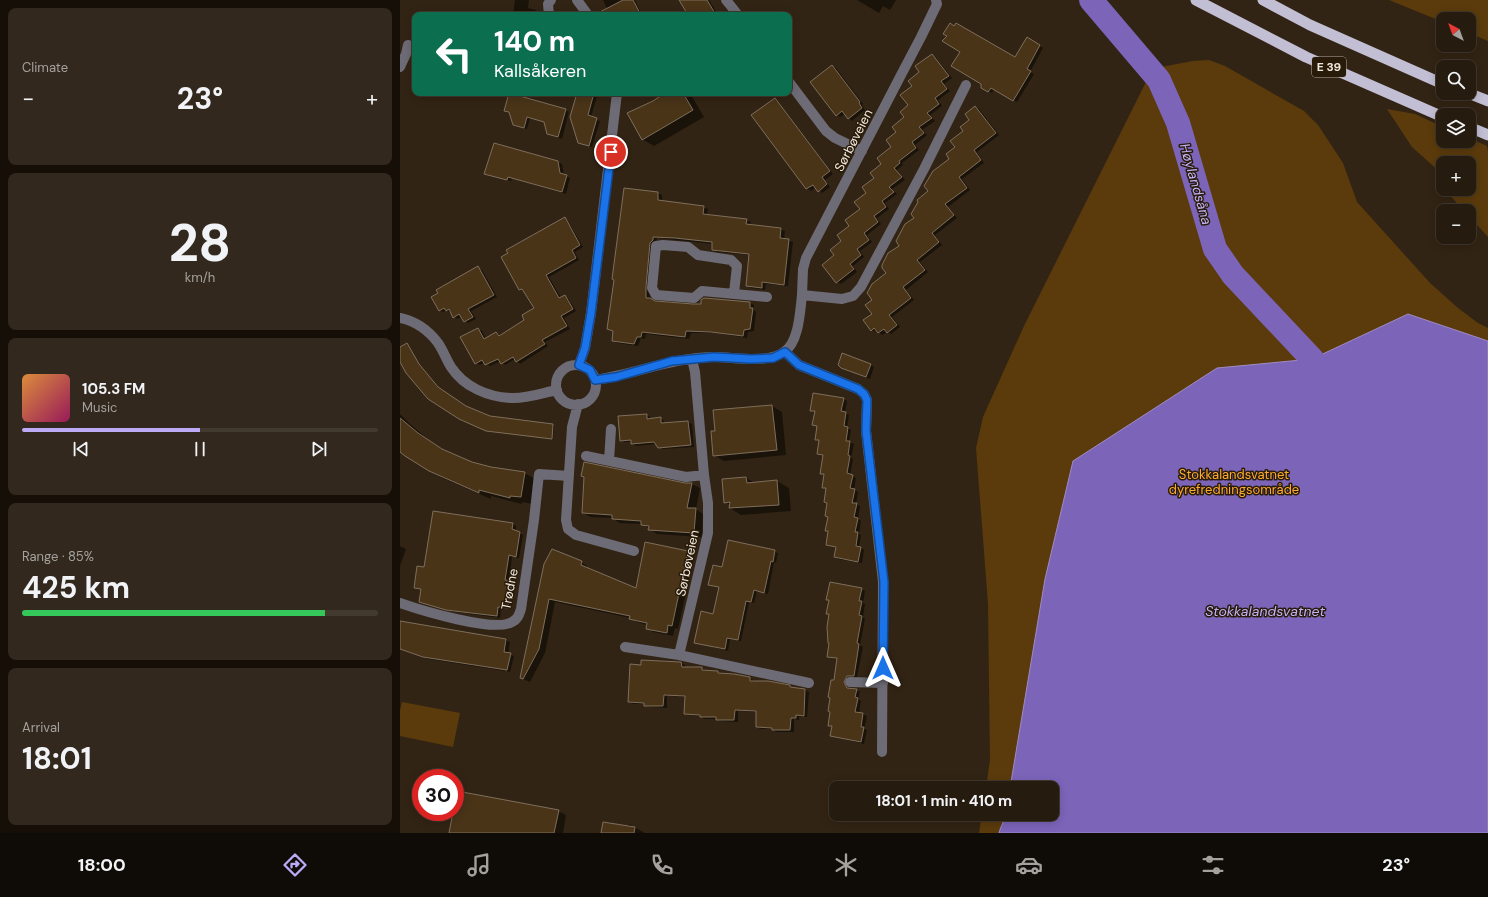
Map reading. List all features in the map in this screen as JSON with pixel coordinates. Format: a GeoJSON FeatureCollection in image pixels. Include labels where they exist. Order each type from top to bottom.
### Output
{"type":"FeatureCollection","features":[{"type":"Feature","properties":{"kind":"highway","name":"E 39"},"geometry":{"type":"LineString","coordinates":[[1196,0],[1306,57],[1436,114]]}},
{"type":"Feature","properties":{"kind":"highway","name":"E 39"},"geometry":{"type":"LineString","coordinates":[[1263,0],[1310,25],[1436,81]]}},
{"type":"Feature","properties":{"kind":"highway"},"geometry":{"type":"LineString","coordinates":[[1476,96],[1488,101]]}},
{"type":"Feature","properties":{"kind":"highway"},"geometry":{"type":"LineString","coordinates":[[1476,130],[1488,135]]}},
{"type":"Feature","properties":{"kind":"street"},"geometry":{"type":"LineString","coordinates":[[548,12],[548,4],[551,0]]}},
{"type":"Feature","properties":{"kind":"street"},"geometry":{"type":"LineString","coordinates":[[577,0],[586,12]]}},
{"type":"Feature","properties":{"kind":"street"},"geometry":{"type":"LineString","coordinates":[[726,0],[736,12]]}},
{"type":"Feature","properties":{"kind":"street","name":"Sørbøveien"},"geometry":{"type":"LineString","coordinates":[[785,352],[792,343],[796,332],[802,295],[803,269],[806,258],[900,75],[921,38],[937,4],[936,0]]}},
{"type":"Feature","properties":{"kind":"street"},"geometry":{"type":"LineString","coordinates":[[400,67],[408,45]]}},
{"type":"Feature","properties":{"kind":"street"},"geometry":{"type":"LineString","coordinates":[[802,295],[842,299],[853,296],[861,287],[924,169],[966,85]]}},
{"type":"Feature","properties":{"kind":"street"},"geometry":{"type":"LineString","coordinates":[[792,86],[826,131],[834,138],[862,151]]}},
{"type":"Feature","properties":{"kind":"street"},"geometry":{"type":"LineString","coordinates":[[579,365],[585,348],[591,313],[617,96]]}},
{"type":"Feature","properties":{"kind":"street"},"geometry":{"type":"LineString","coordinates":[[734,294],[737,266],[731,260],[698,255],[688,247],[663,245],[656,246],[652,288],[656,295],[694,298],[702,291],[734,294],[767,297]]}},
{"type":"Feature","properties":{"kind":"street"},"geometry":{"type":"LineString","coordinates":[[400,318],[420,326],[430,335],[438,343],[451,368],[468,386],[483,393],[512,398],[557,390]]}},
{"type":"Feature","properties":{"kind":"street"},"geometry":{"type":"LineString","coordinates":[[595,380],[616,377],[672,361],[714,357],[751,359],[773,358],[785,352],[799,365],[858,389],[864,394],[867,400],[866,431],[884,582],[882,752]]}},
{"type":"Feature","properties":{"kind":"street","name":"Sørbøveien"},"geometry":{"type":"LineString","coordinates":[[679,655],[708,533],[708,503],[704,475],[698,395],[692,359]]}},
{"type":"Feature","properties":{"kind":"street"},"geometry":{"type":"LineString","coordinates":[[579,365],[590,370],[595,380],[596,387],[590,399],[584,403],[578,404],[567,402],[559,395],[557,390],[556,383],[558,376],[567,367],[579,365]]}},
{"type":"Feature","properties":{"kind":"street"},"geometry":{"type":"LineString","coordinates":[[578,404],[572,427],[566,520],[568,529],[576,535],[634,551]]}},
{"type":"Feature","properties":{"kind":"street"},"geometry":{"type":"LineString","coordinates":[[609,461],[611,429]]}},
{"type":"Feature","properties":{"kind":"street"},"geometry":{"type":"LineString","coordinates":[[586,456],[686,477],[704,475]]}},
{"type":"Feature","properties":{"kind":"street","name":"Trødne"},"geometry":{"type":"LineString","coordinates":[[400,603],[452,618],[497,625],[512,622],[518,617],[521,609],[539,474],[569,476]]}},
{"type":"Feature","properties":{"kind":"street"},"geometry":{"type":"LineString","coordinates":[[625,647],[679,655],[809,683]]}},
{"type":"Feature","properties":{"kind":"street"},"geometry":{"type":"LineString","coordinates":[[850,682],[883,683]]}},
{"type":"Feature","properties":{"kind":"green space"},"geometry":{"type":"Polygon","coordinates":[[[1389,0],[1488,0],[1488,41],[1476,36],[1476,12],[1436,12],[1436,19],[1389,0]]]}},
{"type":"Feature","properties":{"kind":"green space","name":"Stokkalandsvatnet"},"geometry":{"type":"Polygon","coordinates":[[[1209,60],[1225,66],[1304,111],[1318,125],[1343,163],[1357,202],[1430,283],[1458,308],[1478,323],[1488,328],[1488,833],[979,833],[981,821],[1059,821],[1059,781],[987,781],[990,760],[988,603],[976,448],[983,417],[1024,326],[1146,82],[1161,67],[1193,61],[1209,60]]]}},
{"type":"Feature","properties":{"kind":"green space"},"geometry":{"type":"Polygon","coordinates":[[[1387,109],[1415,114],[1436,124],[1436,148],[1476,148],[1476,141],[1487,146],[1488,237],[1476,224],[1476,204],[1458,204],[1451,196],[1476,196],[1476,156],[1436,156],[1436,168],[1412,147],[1387,109]]]}},
{"type":"Feature","properties":{"kind":"green space"},"geometry":{"type":"Polygon","coordinates":[[[402,702],[460,713],[453,747],[400,736],[400,711],[402,702]]]}},
{"type":"Feature","properties":{"kind":"water","name":"Stokkalandsvatnet"},"geometry":{"type":"Polygon","coordinates":[[[1408,314],[1488,341],[1488,833],[999,833],[1004,821],[1059,821],[1059,781],[1011,781],[1045,579],[1073,461],[1217,368],[1312,359],[1408,314]]]}},
{"type":"Feature","properties":{"kind":"building"},"geometry":{"type":"Polygon","coordinates":[[[623,0],[633,0],[639,12],[600,12],[623,0]]]}},
{"type":"Feature","properties":{"kind":"building"},"geometry":{"type":"Polygon","coordinates":[[[679,0],[707,0],[714,12],[686,12],[679,0]]]}},
{"type":"Feature","properties":{"kind":"building"},"geometry":{"type":"Polygon","coordinates":[[[950,23],[954,26],[956,23],[1015,57],[1027,37],[1040,45],[1027,69],[1031,71],[1013,101],[991,88],[988,92],[981,88],[981,84],[951,66],[960,52],[942,41],[947,36],[943,34],[950,23]]]}},
{"type":"Feature","properties":{"kind":"building"},"geometry":{"type":"Polygon","coordinates":[[[932,54],[949,76],[941,81],[947,89],[935,98],[939,104],[927,113],[932,118],[919,127],[924,133],[912,142],[916,148],[899,161],[900,163],[894,168],[902,177],[889,187],[894,192],[882,201],[886,207],[874,216],[878,222],[864,233],[869,240],[857,249],[861,255],[850,264],[854,269],[836,283],[822,265],[834,255],[830,250],[841,241],[837,235],[849,226],[845,220],[860,209],[854,202],[866,193],[862,187],[874,178],[870,173],[881,164],[877,158],[891,147],[886,140],[896,132],[892,127],[904,117],[900,112],[908,105],[900,95],[912,86],[908,81],[919,72],[915,66],[932,54]]]}},
{"type":"Feature","properties":{"kind":"building"},"geometry":{"type":"Polygon","coordinates":[[[832,65],[860,102],[859,103],[862,108],[848,119],[842,111],[836,116],[810,82],[832,65]]]}},
{"type":"Feature","properties":{"kind":"building"},"geometry":{"type":"Polygon","coordinates":[[[508,96],[520,96],[566,109],[558,137],[547,134],[544,122],[527,117],[524,128],[513,125],[509,112],[504,111],[508,96]]]}},
{"type":"Feature","properties":{"kind":"building"},"geometry":{"type":"Polygon","coordinates":[[[576,96],[593,96],[588,115],[597,118],[589,146],[578,143],[570,117],[576,96]]]}},
{"type":"Feature","properties":{"kind":"building"},"geometry":{"type":"Polygon","coordinates":[[[660,96],[685,96],[693,110],[642,140],[627,113],[660,96]]]}},
{"type":"Feature","properties":{"kind":"building"},"geometry":{"type":"Polygon","coordinates":[[[775,98],[830,171],[822,177],[827,184],[818,192],[813,185],[806,189],[751,115],[775,98]]]}},
{"type":"Feature","properties":{"kind":"building"},"geometry":{"type":"Polygon","coordinates":[[[975,106],[996,133],[974,150],[981,160],[959,177],[967,188],[945,204],[954,215],[932,233],[939,242],[917,260],[925,270],[903,287],[911,298],[889,315],[897,325],[887,333],[884,329],[878,333],[874,328],[871,331],[863,320],[872,314],[865,305],[872,300],[867,293],[872,284],[886,273],[882,268],[882,265],[888,253],[899,246],[896,241],[905,224],[914,218],[911,214],[918,202],[917,200],[928,191],[924,186],[933,171],[949,159],[946,154],[955,147],[950,141],[963,131],[960,127],[969,120],[965,114],[975,106]]]}},
{"type":"Feature","properties":{"kind":"building"},"geometry":{"type":"Polygon","coordinates":[[[494,143],[558,161],[560,173],[567,175],[562,192],[508,177],[507,180],[484,174],[494,143]]]}},
{"type":"Feature","properties":{"kind":"building"},"geometry":{"type":"Polygon","coordinates":[[[624,188],[658,192],[658,200],[704,206],[703,214],[747,219],[746,224],[781,228],[780,238],[789,239],[784,285],[762,282],[762,288],[746,286],[749,254],[712,250],[712,242],[653,237],[653,240],[650,243],[646,298],[650,298],[655,301],[693,304],[701,304],[701,300],[704,298],[750,302],[750,308],[753,308],[750,329],[744,330],[743,336],[686,331],[685,337],[642,332],[641,337],[637,337],[634,344],[612,341],[613,331],[607,329],[624,188]]]}},
{"type":"Feature","properties":{"kind":"building"},"geometry":{"type":"Polygon","coordinates":[[[565,217],[580,245],[572,250],[576,258],[546,275],[559,298],[565,295],[573,309],[561,316],[567,326],[542,340],[545,344],[516,362],[513,357],[501,364],[498,359],[485,365],[482,360],[475,364],[460,337],[478,328],[484,339],[496,332],[499,336],[524,320],[522,315],[534,308],[522,289],[519,290],[501,257],[508,253],[506,250],[565,217]]]}},
{"type":"Feature","properties":{"kind":"building"},"geometry":{"type":"Polygon","coordinates":[[[478,266],[494,295],[468,309],[473,317],[464,322],[459,314],[453,318],[449,309],[446,311],[444,308],[439,311],[431,297],[438,293],[436,290],[478,266]]]}},
{"type":"Feature","properties":{"kind":"building"},"geometry":{"type":"Polygon","coordinates":[[[407,343],[419,364],[438,387],[466,406],[490,416],[553,424],[552,439],[486,431],[459,419],[428,399],[406,373],[400,362],[400,347],[407,343]]]}},
{"type":"Feature","properties":{"kind":"building"},"geometry":{"type":"Polygon","coordinates":[[[842,353],[871,364],[866,377],[841,368],[838,365],[842,353]]]}},
{"type":"Feature","properties":{"kind":"building"},"geometry":{"type":"Polygon","coordinates":[[[813,393],[844,398],[841,411],[846,412],[844,426],[848,427],[846,441],[850,441],[848,455],[850,456],[847,473],[853,475],[850,488],[855,489],[852,503],[857,503],[854,517],[858,518],[855,532],[858,532],[856,546],[861,547],[858,562],[834,557],[836,547],[826,545],[828,531],[825,531],[828,517],[825,516],[827,503],[824,502],[826,488],[822,488],[824,474],[820,474],[823,455],[817,454],[819,440],[815,440],[817,426],[812,425],[815,411],[810,411],[813,393]]]}},
{"type":"Feature","properties":{"kind":"building"},"geometry":{"type":"Polygon","coordinates":[[[772,405],[777,450],[713,456],[711,431],[715,431],[713,410],[772,405]]]}},
{"type":"Feature","properties":{"kind":"building"},"geometry":{"type":"Polygon","coordinates":[[[647,414],[647,419],[661,417],[661,423],[688,421],[691,445],[658,448],[654,442],[631,444],[631,440],[620,441],[618,416],[647,414]]]}},
{"type":"Feature","properties":{"kind":"building"},"geometry":{"type":"Polygon","coordinates":[[[400,418],[418,433],[442,449],[472,462],[491,467],[525,472],[521,497],[510,496],[510,498],[479,490],[479,493],[429,471],[405,456],[400,452],[400,418]]]}},
{"type":"Feature","properties":{"kind":"building"},"geometry":{"type":"Polygon","coordinates":[[[584,462],[685,483],[692,483],[687,508],[696,508],[694,533],[648,530],[649,526],[641,525],[641,521],[612,519],[612,515],[582,513],[584,477],[581,476],[584,462]]]}},
{"type":"Feature","properties":{"kind":"building"},"geometry":{"type":"Polygon","coordinates":[[[746,477],[747,483],[777,480],[779,505],[729,508],[730,502],[724,503],[722,479],[746,477]]]}},
{"type":"Feature","properties":{"kind":"building"},"geometry":{"type":"Polygon","coordinates":[[[433,511],[513,523],[512,529],[520,532],[516,557],[509,555],[505,580],[512,581],[508,608],[498,607],[497,616],[446,610],[419,602],[421,589],[414,588],[417,566],[424,567],[433,511]]]}},
{"type":"Feature","properties":{"kind":"building"},"geometry":{"type":"Polygon","coordinates":[[[728,540],[775,550],[764,593],[754,590],[751,602],[746,601],[738,640],[727,638],[725,649],[694,643],[701,611],[713,614],[719,587],[708,585],[713,565],[722,567],[728,540]]]}},
{"type":"Feature","properties":{"kind":"building"},"geometry":{"type":"Polygon","coordinates":[[[645,542],[688,551],[672,626],[668,625],[667,633],[646,629],[647,623],[629,619],[630,616],[549,599],[539,649],[523,679],[520,678],[544,564],[552,549],[582,561],[581,565],[636,588],[645,542]]]}},
{"type":"Feature","properties":{"kind":"building"},"geometry":{"type":"Polygon","coordinates":[[[830,582],[862,588],[859,601],[862,601],[859,615],[862,616],[857,643],[859,644],[854,676],[847,676],[844,682],[847,688],[857,689],[855,697],[858,698],[855,712],[863,713],[861,727],[864,727],[861,742],[830,736],[832,726],[828,726],[830,698],[828,697],[831,680],[834,680],[837,658],[827,657],[829,643],[827,627],[829,614],[826,614],[829,600],[826,600],[830,582]]]}},
{"type":"Feature","properties":{"kind":"building"},"geometry":{"type":"Polygon","coordinates":[[[400,621],[506,639],[504,652],[511,653],[507,670],[423,657],[400,649],[400,621]]]}},
{"type":"Feature","properties":{"kind":"building"},"geometry":{"type":"Polygon","coordinates":[[[641,660],[681,662],[682,667],[702,667],[702,670],[718,671],[718,673],[750,677],[750,681],[768,681],[790,685],[790,687],[805,689],[804,716],[796,715],[796,718],[791,718],[790,730],[772,730],[772,728],[756,727],[756,711],[735,710],[734,720],[716,720],[716,717],[700,717],[700,715],[684,714],[685,696],[664,695],[663,706],[644,706],[644,703],[628,702],[630,664],[641,665],[641,660]]]}},
{"type":"Feature","properties":{"kind":"building"},"geometry":{"type":"Polygon","coordinates":[[[464,792],[559,810],[554,833],[449,833],[451,821],[464,821],[464,792]]]}},
{"type":"Feature","properties":{"kind":"building"},"geometry":{"type":"Polygon","coordinates":[[[603,822],[635,827],[634,833],[601,833],[603,822]]]}},
{"type":"Feature","properties":{"kind":"waterway","name":"Høylandsåna"},"geometry":{"type":"LineString","coordinates":[[1091,0],[1159,80],[1178,123],[1215,249],[1233,275],[1312,359]]}},
{"type":"Feature","properties":{"kind":"route"},"geometry":{"type":"LineString","coordinates":[[611,152],[591,313],[585,348],[579,365],[590,370],[595,380],[616,377],[672,361],[714,357],[751,359],[773,358],[785,352],[799,365],[858,389],[864,394],[867,400],[868,408],[866,431],[884,582],[883,668]]}},
{"type":"Feature","properties":{"kind":"park label","name":"Stokkalandsvatnet dyrefredningsområde"},"geometry":{"type":"Point","coordinates":[1234,482]}}]}
